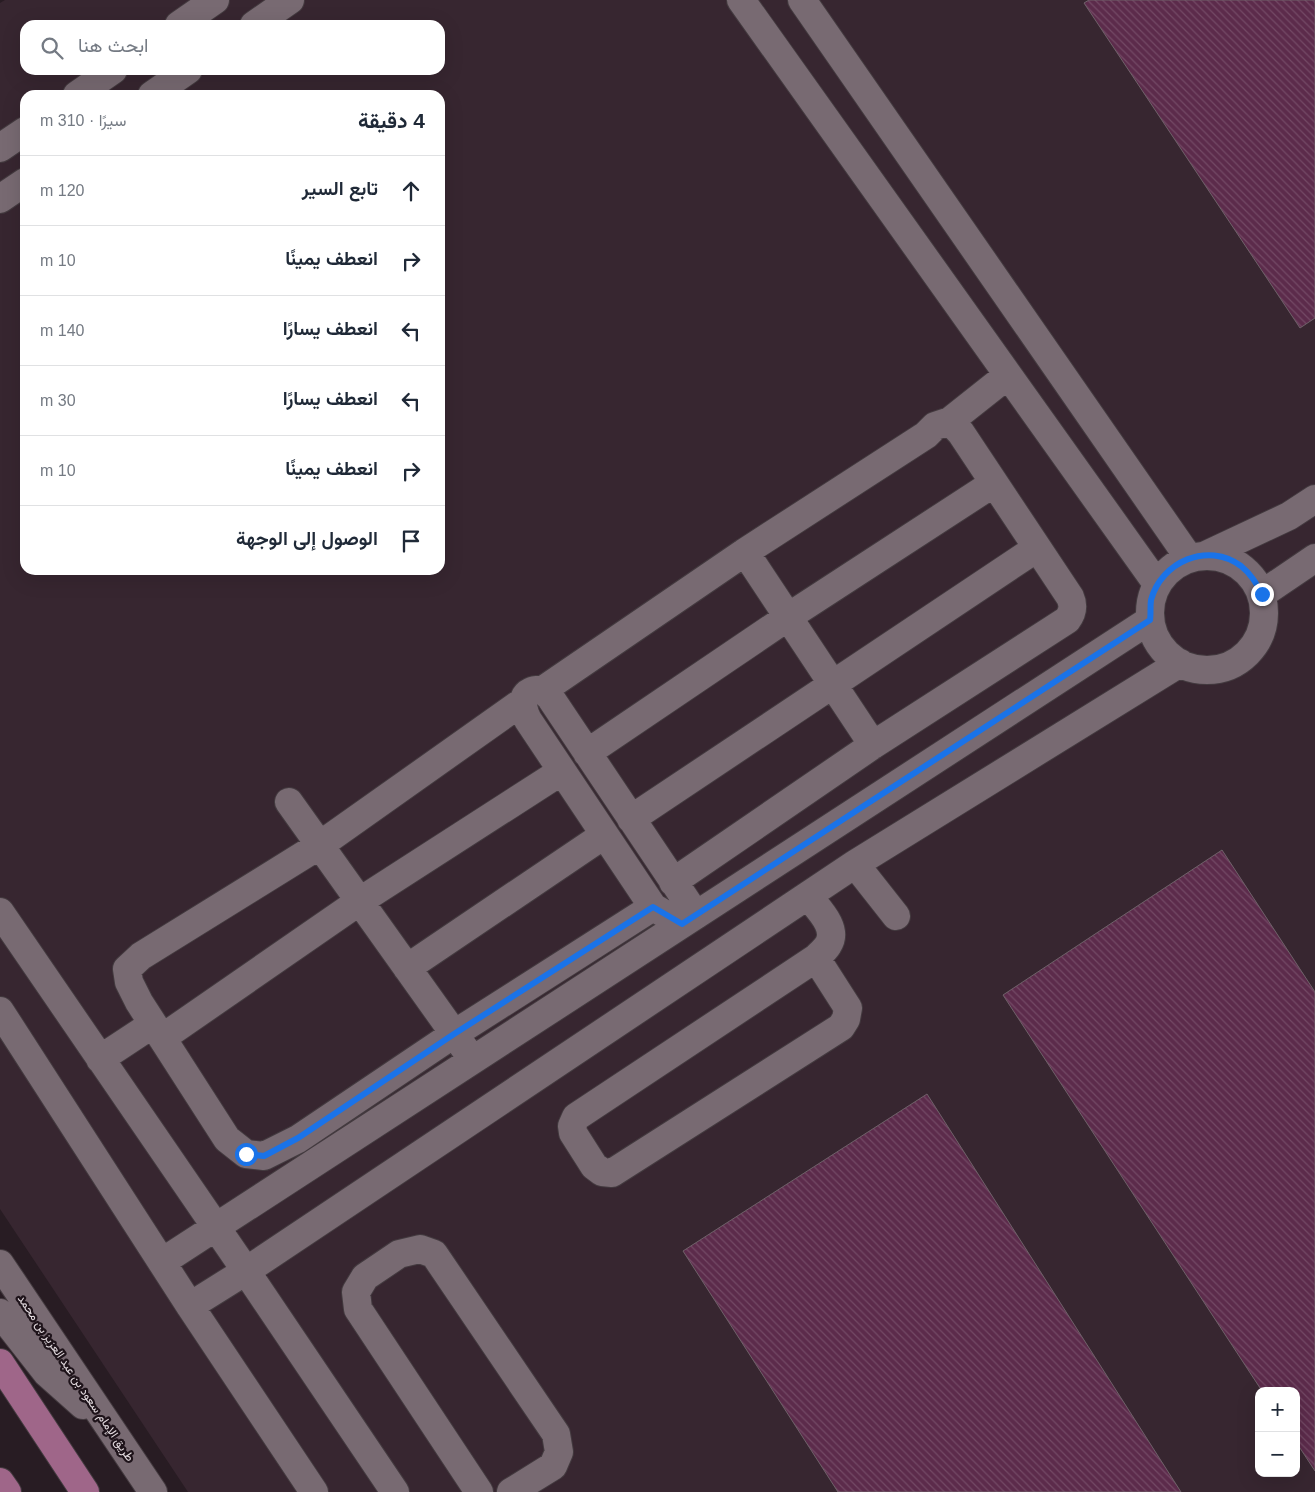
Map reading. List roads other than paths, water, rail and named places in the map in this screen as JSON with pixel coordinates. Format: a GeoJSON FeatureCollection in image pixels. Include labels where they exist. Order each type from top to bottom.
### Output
{"type":"FeatureCollection","features":[{"type":"Feature","properties":{"kind":"main road"},"geometry":{"type":"LineString","coordinates":[[0,1363],[85,1492]]}},
{"type":"Feature","properties":{"kind":"main road"},"geometry":{"type":"LineString","coordinates":[[0,1482],[7,1492]]}},
{"type":"Feature","properties":{"kind":"street"},"geometry":{"type":"LineString","coordinates":[[185,20],[215,0]]}},
{"type":"Feature","properties":{"kind":"street"},"geometry":{"type":"LineString","coordinates":[[261,20],[290,0]]}},
{"type":"Feature","properties":{"kind":"street"},"geometry":{"type":"LineString","coordinates":[[741,0],[1157,584]]}},
{"type":"Feature","properties":{"kind":"street"},"geometry":{"type":"LineString","coordinates":[[802,0],[1198,556]]}},
{"type":"Feature","properties":{"kind":"street"},"geometry":{"type":"LineString","coordinates":[[84,90],[106,75]]}},
{"type":"Feature","properties":{"kind":"street"},"geometry":{"type":"LineString","coordinates":[[159,90],[181,75]]}},
{"type":"Feature","properties":{"kind":"street"},"geometry":{"type":"LineString","coordinates":[[0,148],[20,134]]}},
{"type":"Feature","properties":{"kind":"street"},"geometry":{"type":"LineString","coordinates":[[0,199],[20,185]]}},
{"type":"Feature","properties":{"kind":"street"},"geometry":{"type":"LineString","coordinates":[[653,907],[454,1034],[298,1138],[264,1156],[246,1154],[228,1139],[139,1002],[129,982],[127,969],[141,956],[320,845],[533,696],[745,552],[926,435],[935,426],[950,421],[1008,375]]}},
{"type":"Feature","properties":{"kind":"street"},"geometry":{"type":"LineString","coordinates":[[673,882],[873,745],[1067,620],[1072,614],[1073,604],[961,433],[950,421]]}},
{"type":"Feature","properties":{"kind":"street"},"geometry":{"type":"LineString","coordinates":[[587,753],[788,617],[994,483]]}},
{"type":"Feature","properties":{"kind":"street"},"geometry":{"type":"LineString","coordinates":[[1198,556],[1225,558],[1240,565],[1253,578],[1262,594],[1265,612],[1262,631],[1252,649],[1238,662],[1219,669],[1199,670],[1180,664],[1166,652],[1156,637],[1150,620],[1151,602],[1157,584],[1171,568],[1198,556],[1288,516],[1315,499]]}},
{"type":"Feature","properties":{"kind":"street"},"geometry":{"type":"LineString","coordinates":[[632,819],[1037,548]]}},
{"type":"Feature","properties":{"kind":"street"},"geometry":{"type":"LineString","coordinates":[[745,552],[873,745]]}},
{"type":"Feature","properties":{"kind":"street"},"geometry":{"type":"LineString","coordinates":[[1262,594],[1315,558]]}},
{"type":"Feature","properties":{"kind":"street"},"geometry":{"type":"LineString","coordinates":[[162,1262],[1150,620]]}},
{"type":"Feature","properties":{"kind":"street"},"geometry":{"type":"LineString","coordinates":[[190,1306],[246,1271],[855,864],[1180,664]]}},
{"type":"Feature","properties":{"kind":"street"},"geometry":{"type":"LineString","coordinates":[[533,696],[587,753],[673,882],[689,920]]}},
{"type":"Feature","properties":{"kind":"street"},"geometry":{"type":"LineString","coordinates":[[533,696],[524,712],[528,720],[653,907],[689,920]]}},
{"type":"Feature","properties":{"kind":"street"},"geometry":{"type":"LineString","coordinates":[[100,1059],[158,1031],[562,771]]}},
{"type":"Feature","properties":{"kind":"street"},"geometry":{"type":"LineString","coordinates":[[289,802],[473,1060]]}},
{"type":"Feature","properties":{"kind":"street"},"geometry":{"type":"LineString","coordinates":[[407,968],[604,835]]}},
{"type":"Feature","properties":{"kind":"street"},"geometry":{"type":"LineString","coordinates":[[855,864],[896,916]]}},
{"type":"Feature","properties":{"kind":"street"},"geometry":{"type":"LineString","coordinates":[[808,896],[830,926],[831,936],[828,945],[816,958],[576,1117],[572,1126],[573,1133],[594,1166],[602,1172],[612,1173],[842,1027],[848,1008],[816,958]]}},
{"type":"Feature","properties":{"kind":"street"},"geometry":{"type":"LineString","coordinates":[[0,912],[395,1492]]}},
{"type":"Feature","properties":{"kind":"street"},"geometry":{"type":"LineString","coordinates":[[0,1011],[190,1306],[314,1492]]}},
{"type":"Feature","properties":{"kind":"street"},"geometry":{"type":"LineString","coordinates":[[479,1492],[358,1309],[356,1292],[365,1277],[400,1254],[420,1249],[434,1254],[556,1434],[559,1452],[553,1466],[511,1492]]}},
{"type":"Feature","properties":{"kind":"street","name":"طريق الإمام سعود بن عبد العزيز بن محمد"},"geometry":{"type":"LineString","coordinates":[[0,1264],[152,1492]]}},
{"type":"Feature","properties":{"kind":"street"},"geometry":{"type":"LineString","coordinates":[[0,1313],[46,1373],[109,1427]]}}]}
